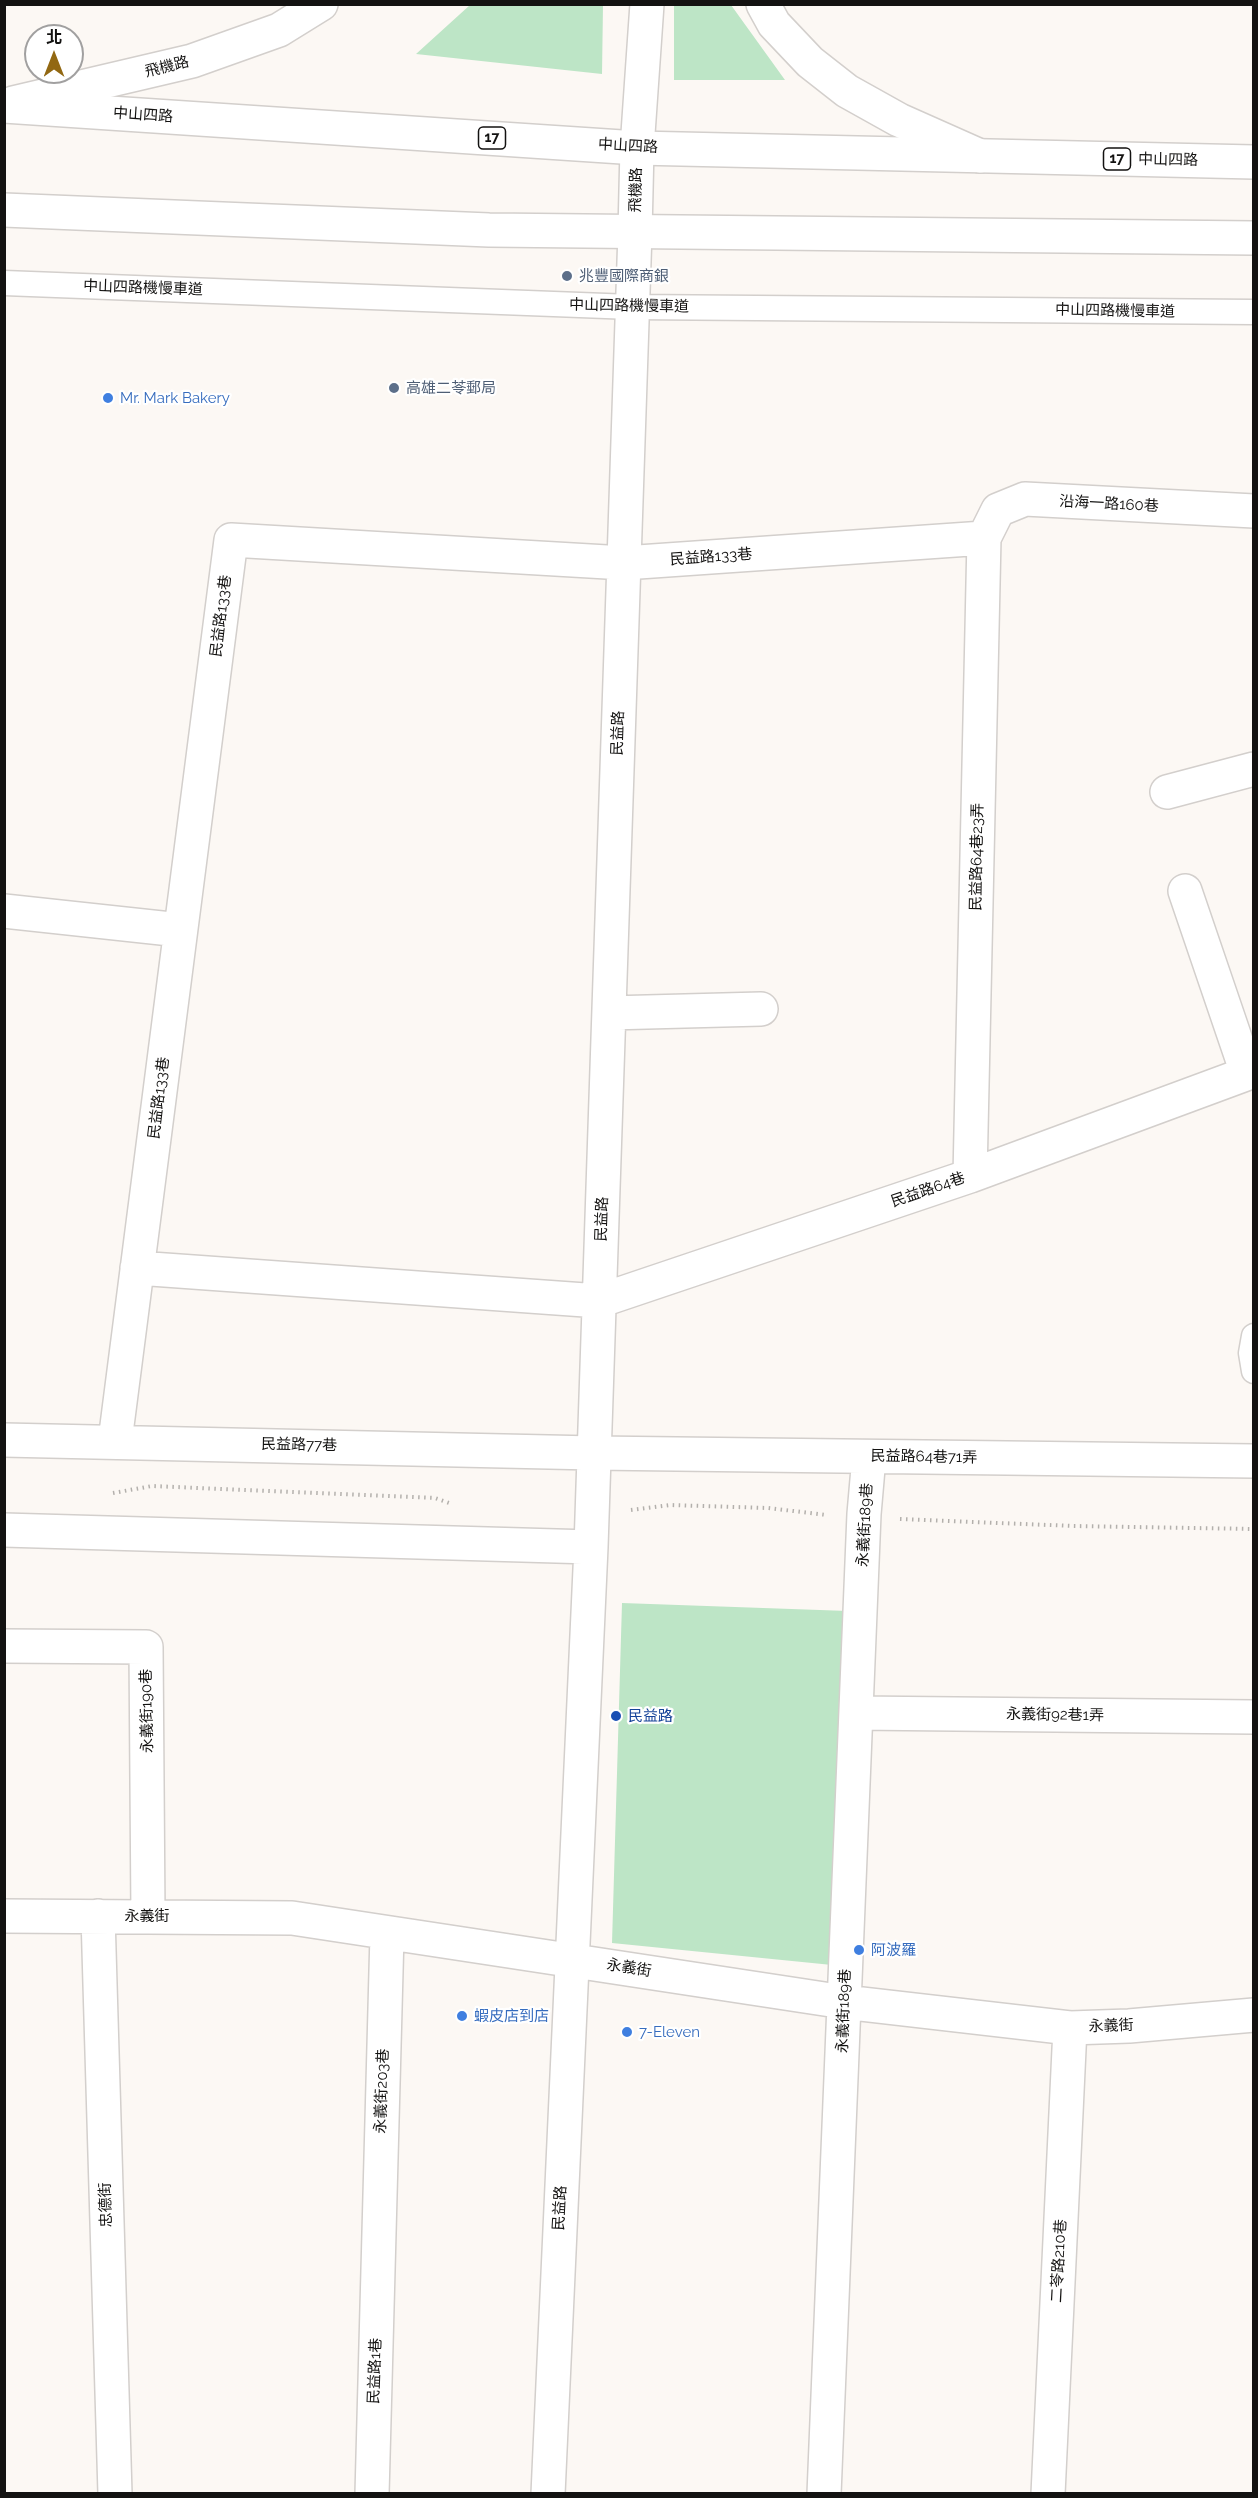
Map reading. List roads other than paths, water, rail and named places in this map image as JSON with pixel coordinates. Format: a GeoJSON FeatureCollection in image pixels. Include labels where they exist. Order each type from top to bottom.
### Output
{"type":"FeatureCollection","features":[{"type":"Feature","properties":{"kind":"street","name":"飛機路"},"geometry":{"type":"LineString","coordinates":[[4,106],[192,61],[279,30],[321,4]]}},
{"type":"Feature","properties":{"kind":"street","name":"飛機路"},"geometry":{"type":"LineString","coordinates":[[635,232],[637,148],[647,4]]}},
{"type":"Feature","properties":{"kind":"street"},"geometry":{"type":"LineString","coordinates":[[763,4],[774,24],[810,62],[847,91],[899,120],[980,156]]}},
{"type":"Feature","properties":{"kind":"street","name":"中山四路"},"geometry":{"type":"LineString","coordinates":[[4,106],[637,148],[1254,162]]}},
{"type":"Feature","properties":{"kind":"street"},"geometry":{"type":"LineString","coordinates":[[4,210],[489,230],[1254,238]]}},
{"type":"Feature","properties":{"kind":"street","name":"民益路"},"geometry":{"type":"LineString","coordinates":[[548,2493],[591,1547],[635,232]]}},
{"type":"Feature","properties":{"kind":"street","name":"沿海一路160巷"},"geometry":{"type":"LineString","coordinates":[[984,538],[998,510],[1025,499],[1254,511]]}},
{"type":"Feature","properties":{"kind":"street","name":"民益路133巷"},"geometry":{"type":"LineString","coordinates":[[115,1441],[231,540],[624,563],[984,538]]}},
{"type":"Feature","properties":{"kind":"street","name":"民益路64巷23弄"},"geometry":{"type":"LineString","coordinates":[[970,1176],[984,538]]}},
{"type":"Feature","properties":{"kind":"street"},"geometry":{"type":"LineString","coordinates":[[1167,792],[1254,769]]}},
{"type":"Feature","properties":{"kind":"street"},"geometry":{"type":"LineString","coordinates":[[1185,891],[1250,1072]]}},
{"type":"Feature","properties":{"kind":"street"},"geometry":{"type":"LineString","coordinates":[[4,911],[180,930]]}},
{"type":"Feature","properties":{"kind":"street"},"geometry":{"type":"LineString","coordinates":[[609,1013],[761,1008]]}},
{"type":"Feature","properties":{"kind":"street","name":"民益路64巷"},"geometry":{"type":"LineString","coordinates":[[599,1300],[970,1176],[1250,1072]]}},
{"type":"Feature","properties":{"kind":"street"},"geometry":{"type":"LineString","coordinates":[[137,1268],[599,1300]]}},
{"type":"Feature","properties":{"kind":"street","name":"民益路77巷"},"geometry":{"type":"LineString","coordinates":[[4,1440],[594,1453]]}},
{"type":"Feature","properties":{"kind":"street","name":"民益路64巷71弄"},"geometry":{"type":"LineString","coordinates":[[594,1453],[1254,1461]]}},
{"type":"Feature","properties":{"kind":"street","name":"永義街189巷"},"geometry":{"type":"LineString","coordinates":[[824,2493],[864,1514],[869,1457]]}},
{"type":"Feature","properties":{"kind":"street"},"geometry":{"type":"LineString","coordinates":[[4,1530],[591,1547]]}},
{"type":"Feature","properties":{"kind":"street","name":"永義街190巷"},"geometry":{"type":"LineString","coordinates":[[4,1646],[146,1647],[148,1916]]}},
{"type":"Feature","properties":{"kind":"street","name":"永義街92巷1弄"},"geometry":{"type":"LineString","coordinates":[[856,1713],[1254,1717]]}},
{"type":"Feature","properties":{"kind":"street","name":"永義街"},"geometry":{"type":"LineString","coordinates":[[4,1916],[292,1918],[844,2002],[1070,2028],[1129,2026],[1254,2015]]}},
{"type":"Feature","properties":{"kind":"street","name":"忠德街"},"geometry":{"type":"LineString","coordinates":[[98,1916],[114,2493]]}},
{"type":"Feature","properties":{"kind":"street","name":"永義街203巷"},"geometry":{"type":"LineString","coordinates":[[378,2248],[387,1934]]}},
{"type":"Feature","properties":{"kind":"street","name":"二苓路210巷"},"geometry":{"type":"LineString","coordinates":[[1048,2493],[1070,2028]]}},
{"type":"Feature","properties":{"kind":"street","name":"民益路1巷"},"geometry":{"type":"LineString","coordinates":[[372,2493],[378,2248]]}},
{"type":"Feature","properties":{"kind":"lane","name":"中山四路機慢車道"},"geometry":{"type":"LineString","coordinates":[[4,283],[632,307],[1254,312]]}},
{"type":"Feature","properties":{"kind":"lane"},"geometry":{"type":"LineString","coordinates":[[1254,1336],[1251,1353],[1254,1371]]}},
{"type":"Feature","properties":{"kind":"place","name":"兆豐國際商銀"},"geometry":{"type":"Point","coordinates":[567,276]}},
{"type":"Feature","properties":{"kind":"place","name":"高雄二苓郵局"},"geometry":{"type":"Point","coordinates":[394,388]}},
{"type":"Feature","properties":{"kind":"place","name":"Mr. Mark Bakery"},"geometry":{"type":"Point","coordinates":[108,398]}},
{"type":"Feature","properties":{"kind":"place","name":"民益路"},"geometry":{"type":"Point","coordinates":[616,1716]}},
{"type":"Feature","properties":{"kind":"place","name":"阿波羅"},"geometry":{"type":"Point","coordinates":[859,1950]}},
{"type":"Feature","properties":{"kind":"place","name":"蝦皮店到店"},"geometry":{"type":"Point","coordinates":[462,2016]}},
{"type":"Feature","properties":{"kind":"place","name":"7-Eleven"},"geometry":{"type":"Point","coordinates":[627,2032]}}]}
